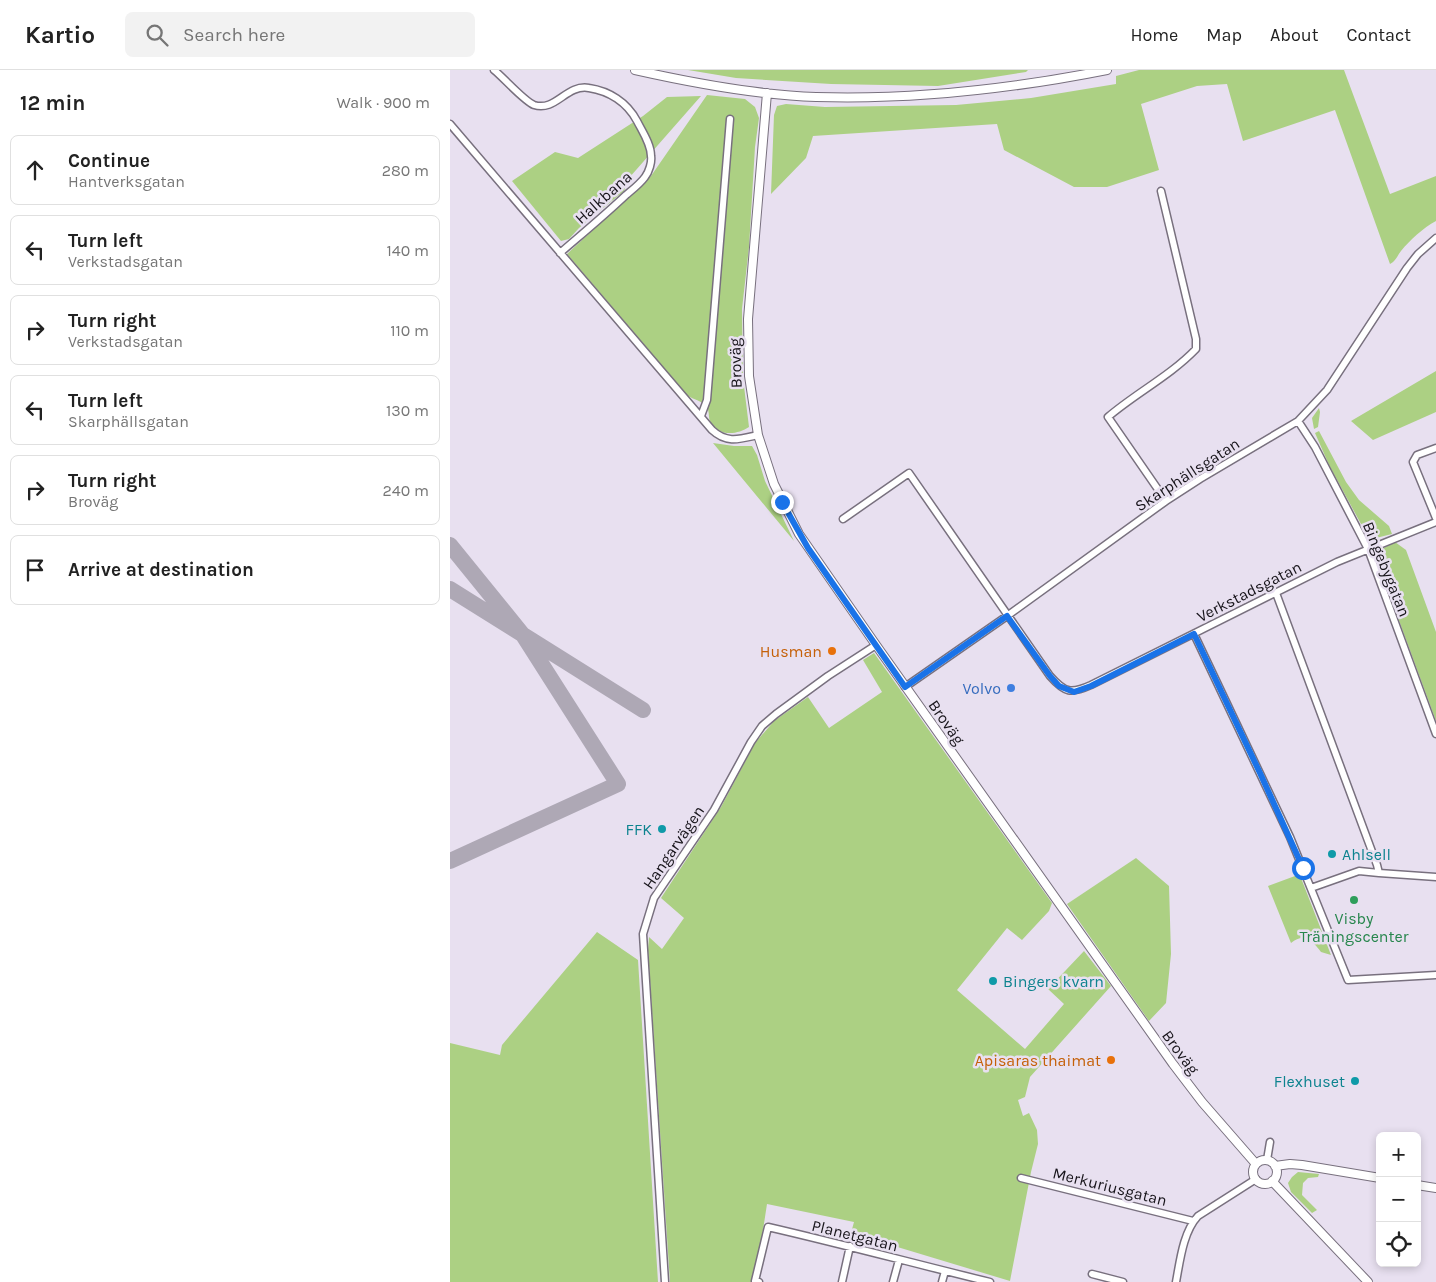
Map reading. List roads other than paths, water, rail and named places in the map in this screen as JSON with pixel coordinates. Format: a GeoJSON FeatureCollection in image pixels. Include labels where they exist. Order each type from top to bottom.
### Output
{"type":"FeatureCollection","features":[{"type":"Feature","properties":{"kind":"main road"},"geometry":{"type":"LineString","coordinates":[[635,70],[767,93],[815,97],[955,93],[1043,82],[1107,70]]}},
{"type":"Feature","properties":{"kind":"main road","name":"Broväg"},"geometry":{"type":"LineString","coordinates":[[767,93],[748,319],[748,376],[758,435],[774,484],[799,534],[905,687],[1183,1078],[1206,1108],[1256,1164]]}},
{"type":"Feature","properties":{"kind":"main road"},"geometry":{"type":"LineString","coordinates":[[1262,1160],[1267,1160],[1275,1166],[1277,1173],[1272,1181],[1264,1183],[1256,1179],[1253,1172],[1256,1164],[1262,1160]]}},
{"type":"Feature","properties":{"kind":"main road"},"geometry":{"type":"LineString","coordinates":[[1275,1166],[1302,1165],[1376,1177]]}},
{"type":"Feature","properties":{"kind":"main road"},"geometry":{"type":"LineString","coordinates":[[1272,1181],[1368,1282]]}},
{"type":"Feature","properties":{"kind":"main road"},"geometry":{"type":"LineString","coordinates":[[1421,1186],[1436,1188]]}},
{"type":"Feature","properties":{"kind":"street","name":"Halkbana"},"geometry":{"type":"LineString","coordinates":[[494,70],[533,105],[547,106],[560,99],[569,91],[586,87],[602,90],[621,101],[634,116],[645,136],[652,155],[650,167],[645,177],[615,206],[560,253]]}},
{"type":"Feature","properties":{"kind":"street"},"geometry":{"type":"LineString","coordinates":[[700,416],[708,400],[730,119]]}},
{"type":"Feature","properties":{"kind":"street"},"geometry":{"type":"LineString","coordinates":[[450,124],[712,430],[722,438],[736,439],[758,435]]}},
{"type":"Feature","properties":{"kind":"street"},"geometry":{"type":"LineString","coordinates":[[1161,190],[1196,339],[1196,349],[1178,365],[1108,417],[1166,501]]}},
{"type":"Feature","properties":{"kind":"street","name":"Skarphällsgatan"},"geometry":{"type":"LineString","coordinates":[[905,687],[1166,501],[1298,421],[1327,390],[1407,268],[1427,245],[1436,238]]}},
{"type":"Feature","properties":{"kind":"street","name":"Bingebygatan"},"geometry":{"type":"LineString","coordinates":[[1298,421],[1314,447],[1368,549],[1436,734]]}},
{"type":"Feature","properties":{"kind":"street"},"geometry":{"type":"LineString","coordinates":[[1436,448],[1417,455],[1413,462],[1436,518]]}},
{"type":"Feature","properties":{"kind":"street"},"geometry":{"type":"LineString","coordinates":[[843,519],[909,473],[1007,616]]}},
{"type":"Feature","properties":{"kind":"street","name":"Verkstadsgatan"},"geometry":{"type":"LineString","coordinates":[[1007,616],[1050,676],[1059,686],[1074,692],[1091,686],[1368,549],[1436,522]]}},
{"type":"Feature","properties":{"kind":"street"},"geometry":{"type":"LineString","coordinates":[[1276,593],[1379,874]]}},
{"type":"Feature","properties":{"kind":"street"},"geometry":{"type":"LineString","coordinates":[[1194,634],[1290,837],[1348,980],[1436,975]]}},
{"type":"Feature","properties":{"kind":"street","name":"Hangarvägen"},"geometry":{"type":"LineString","coordinates":[[665,1282],[642,934],[654,898],[714,810],[751,742],[762,726],[828,676],[876,645]]}},
{"type":"Feature","properties":{"kind":"street"},"geometry":{"type":"LineString","coordinates":[[1311,888],[1359,871],[1436,877]]}},
{"type":"Feature","properties":{"kind":"street"},"geometry":{"type":"LineString","coordinates":[[1267,1160],[1270,1142]]}},
{"type":"Feature","properties":{"kind":"street","name":"Merkuriusgatan"},"geometry":{"type":"LineString","coordinates":[[1021,1178],[1193,1221]]}},
{"type":"Feature","properties":{"kind":"street"},"geometry":{"type":"LineString","coordinates":[[1176,1282],[1193,1221],[1256,1179]]}},
{"type":"Feature","properties":{"kind":"street","name":"Planetgatan"},"geometry":{"type":"LineString","coordinates":[[757,1282],[768,1228],[850,1246],[990,1282]]}},
{"type":"Feature","properties":{"kind":"street"},"geometry":{"type":"LineString","coordinates":[[842,1282],[850,1246]]}},
{"type":"Feature","properties":{"kind":"street"},"geometry":{"type":"LineString","coordinates":[[892,1282],[899,1260]]}},
{"type":"Feature","properties":{"kind":"street"},"geometry":{"type":"LineString","coordinates":[[942,1282],[945,1271]]}},
{"type":"Feature","properties":{"kind":"street"},"geometry":{"type":"LineString","coordinates":[[1092,1274],[1123,1282]]}},
{"type":"Feature","properties":{"kind":"place","name":"Husman"},"geometry":{"type":"Point","coordinates":[832,651]}},
{"type":"Feature","properties":{"kind":"place","name":"Volvo"},"geometry":{"type":"Point","coordinates":[1011,688]}},
{"type":"Feature","properties":{"kind":"place","name":"FFK"},"geometry":{"type":"Point","coordinates":[662,829]}},
{"type":"Feature","properties":{"kind":"place","name":"Ahlsell"},"geometry":{"type":"Point","coordinates":[1332,854]}},
{"type":"Feature","properties":{"kind":"place","name":"Visby Träningscenter"},"geometry":{"type":"Point","coordinates":[1354,900]}},
{"type":"Feature","properties":{"kind":"place","name":"Bingers kvarn"},"geometry":{"type":"Point","coordinates":[993,981]}},
{"type":"Feature","properties":{"kind":"place","name":"Apisaras thaimat"},"geometry":{"type":"Point","coordinates":[1111,1060]}},
{"type":"Feature","properties":{"kind":"place","name":"Flexhuset"},"geometry":{"type":"Point","coordinates":[1355,1081]}}]}
